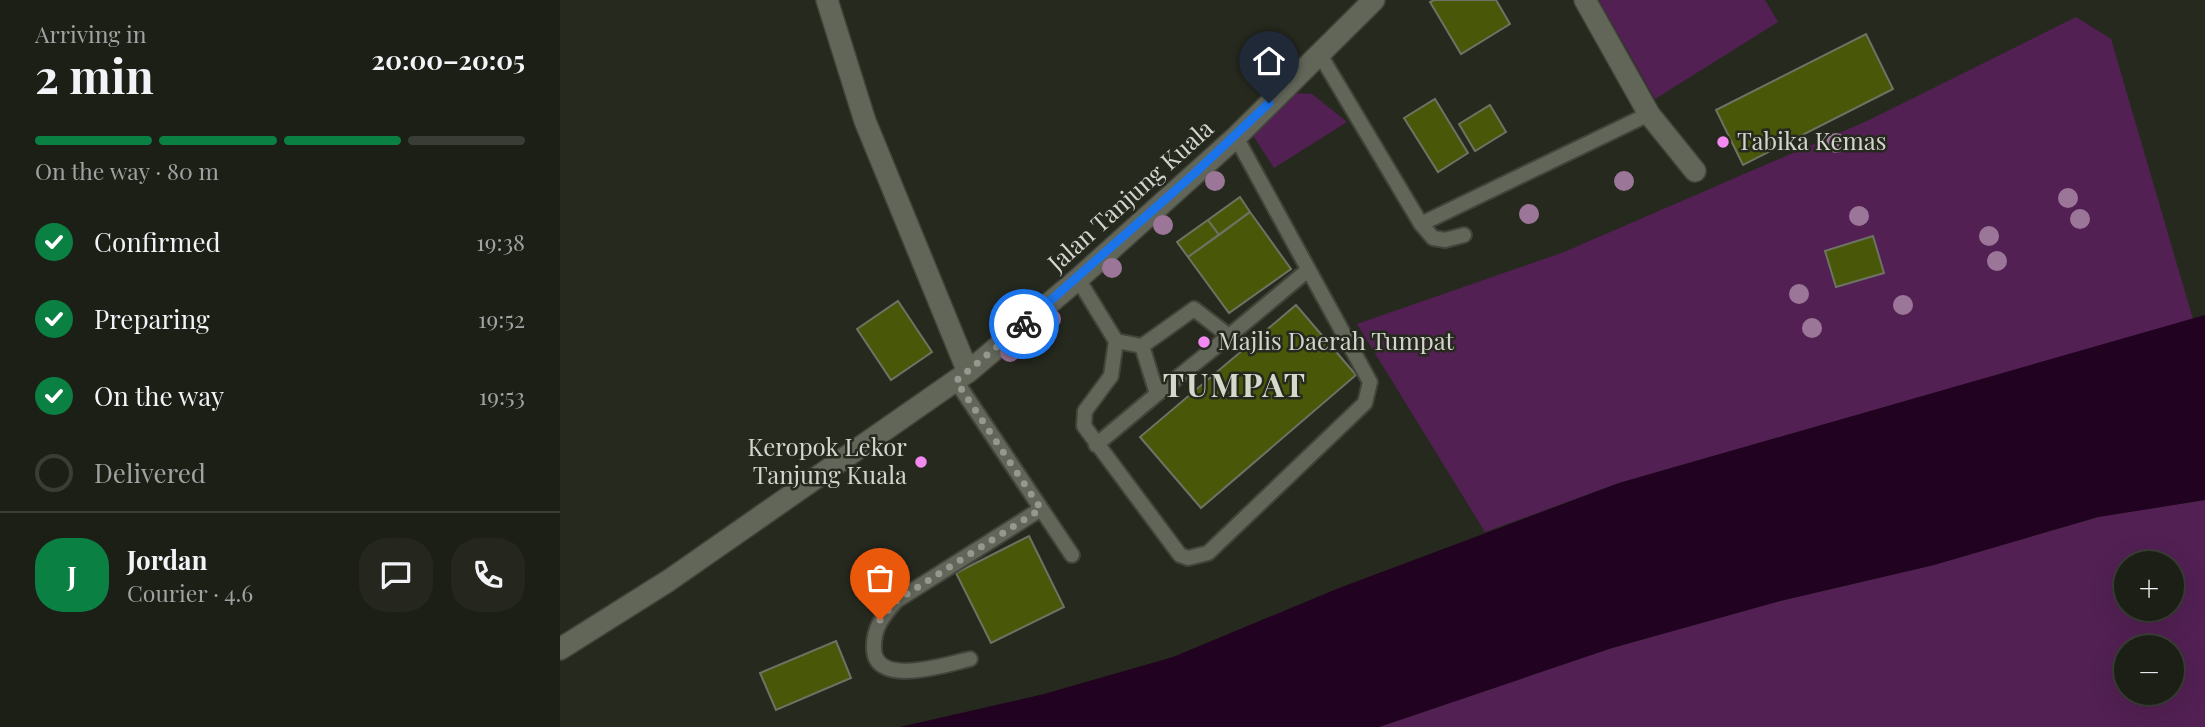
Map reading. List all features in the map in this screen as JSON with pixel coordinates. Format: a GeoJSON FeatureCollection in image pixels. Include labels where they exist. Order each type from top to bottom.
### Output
{"type":"FeatureCollection","features":[{"type":"Feature","properties":{"kind":"street"},"geometry":{"type":"LineString","coordinates":[[827,0],[865,121],[962,377]]}},
{"type":"Feature","properties":{"kind":"street","name":"Jalan Tanjung Kuala"},"geometry":{"type":"LineString","coordinates":[[560,649],[668,581],[962,377],[1078,279],[1236,136],[1374,0]]}},
{"type":"Feature","properties":{"kind":"street"},"geometry":{"type":"LineString","coordinates":[[1585,0],[1649,114],[1695,171]]}},
{"type":"Feature","properties":{"kind":"lane"},"geometry":{"type":"LineString","coordinates":[[1320,53],[1421,224],[1433,238],[1445,240],[1464,235]]}},
{"type":"Feature","properties":{"kind":"lane"},"geometry":{"type":"LineString","coordinates":[[1421,224],[1649,114]]}},
{"type":"Feature","properties":{"kind":"lane"},"geometry":{"type":"LineString","coordinates":[[1078,279],[1116,341],[1111,376],[1085,411],[1084,426],[1180,555],[1188,558],[1208,553],[1365,403],[1370,382],[1236,136]]}},
{"type":"Feature","properties":{"kind":"lane"},"geometry":{"type":"LineString","coordinates":[[1097,445],[1308,270]]}},
{"type":"Feature","properties":{"kind":"lane"},"geometry":{"type":"LineString","coordinates":[[1116,341],[1142,346],[1194,309],[1229,336]]}},
{"type":"Feature","properties":{"kind":"lane"},"geometry":{"type":"LineString","coordinates":[[1142,346],[1157,394]]}},
{"type":"Feature","properties":{"kind":"lane"},"geometry":{"type":"LineString","coordinates":[[962,377],[1041,509],[1072,555]]}},
{"type":"Feature","properties":{"kind":"lane"},"geometry":{"type":"LineString","coordinates":[[970,659],[912,672],[891,670],[880,665],[874,654],[875,632],[880,620],[896,601],[1041,509]]}},
{"type":"Feature","properties":{"kind":"shaded area"},"geometry":{"type":"Polygon","coordinates":[[[1599,0],[1765,0],[1778,22],[1655,99],[1599,0]]]}},
{"type":"Feature","properties":{"kind":"shaded area"},"geometry":{"type":"Polygon","coordinates":[[[2076,17],[2111,39],[2193,319],[1619,483],[1485,532],[1357,324],[1564,252],[1867,121],[2076,17]]]}},
{"type":"Feature","properties":{"kind":"shaded area"},"geometry":{"type":"Polygon","coordinates":[[[1294,93],[1312,94],[1347,122],[1274,168],[1252,134],[1294,93]]]}},
{"type":"Feature","properties":{"kind":"shaded area"},"geometry":{"type":"Polygon","coordinates":[[[2205,315],[2205,500],[2098,517],[1934,565],[1780,601],[1612,648],[1379,727],[900,727],[1044,694],[1173,657],[1339,588],[1619,483],[2205,315]]]}},
{"type":"Feature","properties":{"kind":"shaded area"},"geometry":{"type":"Polygon","coordinates":[[[2205,500],[2205,727],[1379,727],[1612,648],[1780,601],[1934,565],[2098,517],[2205,500]]]}},
{"type":"Feature","properties":{"kind":"building"},"geometry":{"type":"Polygon","coordinates":[[[1496,0],[1510,24],[1461,54],[1430,2],[1496,0]]]}},
{"type":"Feature","properties":{"kind":"building"},"geometry":{"type":"Polygon","coordinates":[[[1866,34],[1893,89],[1743,165],[1716,110],[1866,34]]]}},
{"type":"Feature","properties":{"kind":"building"},"geometry":{"type":"Polygon","coordinates":[[[1435,99],[1468,153],[1438,172],[1404,118],[1435,99]]]}},
{"type":"Feature","properties":{"kind":"building"},"geometry":{"type":"Polygon","coordinates":[[[1490,105],[1506,132],[1475,151],[1459,124],[1490,105]]]}},
{"type":"Feature","properties":{"kind":"building"},"geometry":{"type":"Polygon","coordinates":[[[1240,197],[1250,212],[1219,235],[1208,220],[1240,197]]]}},
{"type":"Feature","properties":{"kind":"building"},"geometry":{"type":"Polygon","coordinates":[[[1250,212],[1291,269],[1229,313],[1188,257],[1250,212]]]}},
{"type":"Feature","properties":{"kind":"building"},"geometry":{"type":"Polygon","coordinates":[[[1208,220],[1219,235],[1188,257],[1177,242],[1208,220]]]}},
{"type":"Feature","properties":{"kind":"building"},"geometry":{"type":"Polygon","coordinates":[[[1873,236],[1884,273],[1836,287],[1825,251],[1873,236]]]}},
{"type":"Feature","properties":{"kind":"building"},"geometry":{"type":"Polygon","coordinates":[[[898,301],[932,352],[891,380],[857,329],[898,301]]]}},
{"type":"Feature","properties":{"kind":"building"},"geometry":{"type":"Polygon","coordinates":[[[1296,305],[1356,375],[1201,508],[1140,437],[1296,305]]]}},
{"type":"Feature","properties":{"kind":"building"},"geometry":{"type":"Polygon","coordinates":[[[1029,536],[1064,607],[991,643],[956,573],[1029,536]]]}},
{"type":"Feature","properties":{"kind":"building"},"geometry":{"type":"Polygon","coordinates":[[[836,641],[851,678],[776,710],[760,673],[836,641]]]}},
{"type":"Feature","properties":{"kind":"way so far"},"geometry":{"type":"LineString","coordinates":[[880,620],[896,601],[1041,509],[956,381],[1024,324]]}},
{"type":"Feature","properties":{"kind":"place","name":"Tabika Kemas"},"geometry":{"type":"Point","coordinates":[1723,142]}},
{"type":"Feature","properties":{"kind":"place","name":"Majlis Daerah Tumpat"},"geometry":{"type":"Point","coordinates":[1204,342]}},
{"type":"Feature","properties":{"kind":"place","name":"Keropok Lekor Tanjung Kuala"},"geometry":{"type":"Point","coordinates":[921,462]}},
{"type":"Feature","properties":{"kind":"district","name":"TUMPAT"},"geometry":{"type":"Point","coordinates":[1235,386]}},
{"type":"Feature","properties":{"kind":"route"},"geometry":{"type":"LineString","coordinates":[[1024,324],[1078,279],[1269,103]]}}]}
